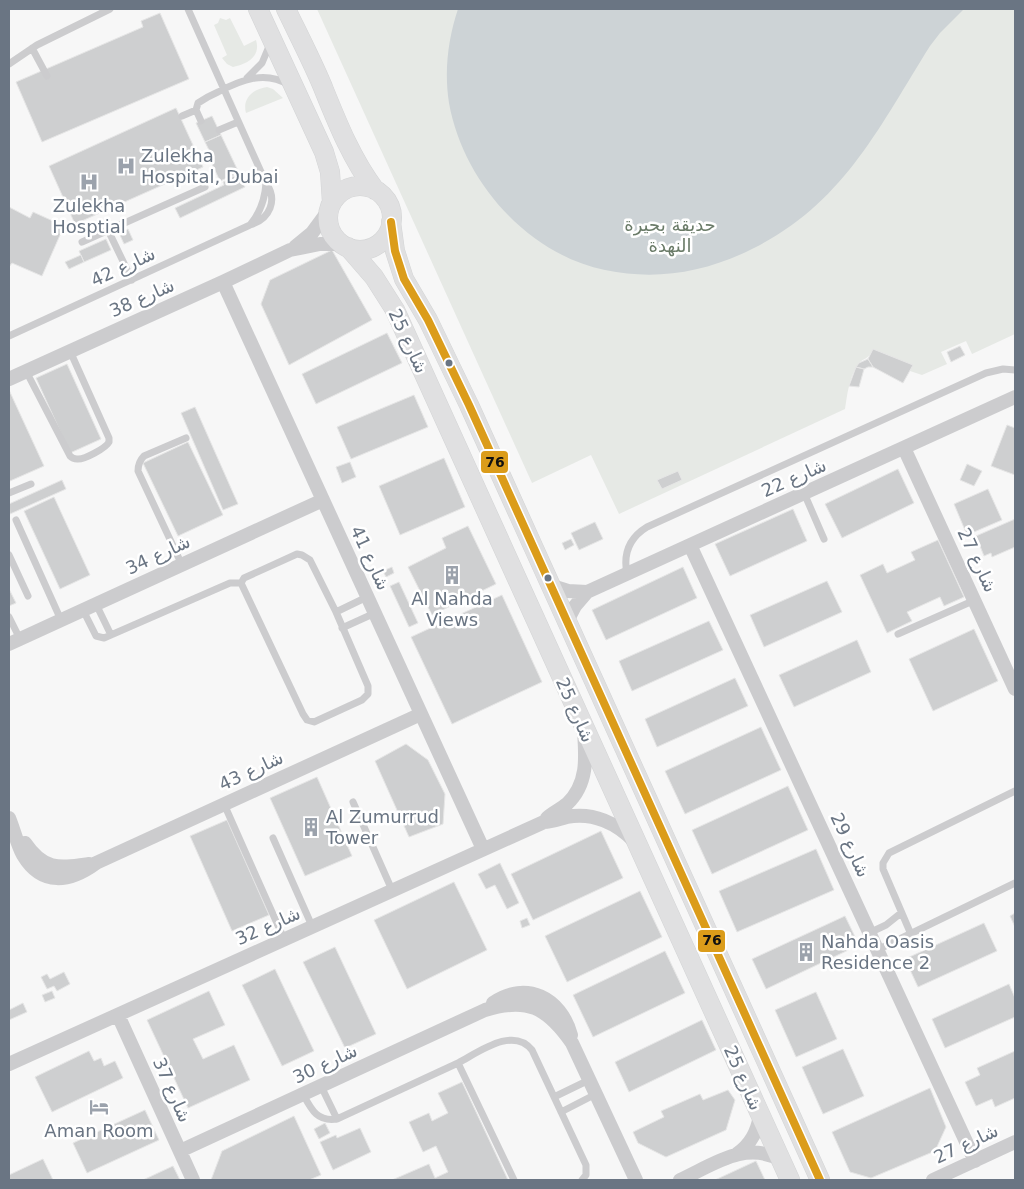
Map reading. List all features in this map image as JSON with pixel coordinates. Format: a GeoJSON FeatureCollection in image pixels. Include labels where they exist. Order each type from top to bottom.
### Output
{"type":"FeatureCollection","features":[{"type":"Feature","properties":{"kind":"street"},"geometry":{"type":"LineString","coordinates":[[258,9],[327,162],[331,182],[329,225],[331,232],[344,246],[363,250],[379,243],[390,230],[391,214],[387,201],[375,190],[357,164],[286,9]]}},
{"type":"Feature","properties":{"kind":"street"},"geometry":{"type":"LineString","coordinates":[[330,206],[337,196],[351,188],[359,186],[375,190]]}},
{"type":"Feature","properties":{"kind":"street","name":"شارع 38"},"geometry":{"type":"LineString","coordinates":[[9,379],[290,250],[312,233],[330,206]]}},
{"type":"Feature","properties":{"kind":"street","name":"شارع 25"},"geometry":{"type":"LineString","coordinates":[[391,222],[395,251],[404,279],[428,320],[469,405],[549,586],[820,1180]]}},
{"type":"Feature","properties":{"kind":"street","name":"شارع 38"},"geometry":{"type":"LineString","coordinates":[[290,250],[320,244],[344,246]]}},
{"type":"Feature","properties":{"kind":"street","name":"شارع 25"},"geometry":{"type":"LineString","coordinates":[[344,246],[374,277],[395,310],[790,1180]]}},
{"type":"Feature","properties":{"kind":"street","name":"شارع 41"},"geometry":{"type":"LineString","coordinates":[[223,282],[483,849]]}},
{"type":"Feature","properties":{"kind":"street","name":"شارع 22"},"geometry":{"type":"LineString","coordinates":[[566,623],[575,606],[588,592],[1015,397]]}},
{"type":"Feature","properties":{"kind":"street","name":"شارع 27"},"geometry":{"type":"LineString","coordinates":[[904,448],[975,600],[1012,671],[1015,688]]}},
{"type":"Feature","properties":{"kind":"street","name":"شارع 34"},"geometry":{"type":"LineString","coordinates":[[14,642],[323,500]]}},
{"type":"Feature","properties":{"kind":"street","name":"شارع 29"},"geometry":{"type":"LineString","coordinates":[[690,545],[975,1161]]}},
{"type":"Feature","properties":{"kind":"street","name":"شارع 22"},"geometry":{"type":"LineString","coordinates":[[549,586],[568,591],[588,592]]}},
{"type":"Feature","properties":{"kind":"street","name":"شارع 43"},"geometry":{"type":"LineString","coordinates":[[12,825],[22,854],[32,866],[44,874],[67,878],[82,873],[96,862],[421,714]]}},
{"type":"Feature","properties":{"kind":"street","name":"شارع 32"},"geometry":{"type":"LineString","coordinates":[[544,822],[568,803],[582,782],[585,764],[584,729]]}},
{"type":"Feature","properties":{"kind":"street","name":"شارع 32"},"geometry":{"type":"LineString","coordinates":[[9,1064],[544,822],[573,816],[598,818],[618,828],[636,843]]}},
{"type":"Feature","properties":{"kind":"street","name":"شارع 30"},"geometry":{"type":"LineString","coordinates":[[180,1151],[485,1010],[512,1004],[536,1008],[556,1023],[572,1043],[636,1180]]}},
{"type":"Feature","properties":{"kind":"street","name":"شارع 37"},"geometry":{"type":"LineString","coordinates":[[118,1015],[193,1180]]}},
{"type":"Feature","properties":{"kind":"street"},"geometry":{"type":"LineString","coordinates":[[680,1180],[737,1154],[753,1138],[760,1116]]}},
{"type":"Feature","properties":{"kind":"street","name":"شارع 27"},"geometry":{"type":"LineString","coordinates":[[933,1180],[1015,1142]]}},
{"type":"Feature","properties":{"kind":"street"},"geometry":{"type":"LineString","coordinates":[[737,1154],[760,1152],[781,1160]]}},
{"type":"Feature","properties":{"kind":"lane"},"geometry":{"type":"LineString","coordinates":[[9,64],[32,48],[110,9]]}},
{"type":"Feature","properties":{"kind":"lane","name":"شارع 42"},"geometry":{"type":"LineString","coordinates":[[9,336],[250,225],[260,210],[264,201],[266,183],[187,10]]}},
{"type":"Feature","properties":{"kind":"lane"},"geometry":{"type":"LineString","coordinates":[[245,80],[262,62],[272,39]]}},
{"type":"Feature","properties":{"kind":"lane"},"geometry":{"type":"LineString","coordinates":[[32,48],[47,76]]}},
{"type":"Feature","properties":{"kind":"lane"},"geometry":{"type":"LineString","coordinates":[[201,121],[196,105],[224,89],[253,77],[277,79],[294,87]]}},
{"type":"Feature","properties":{"kind":"lane"},"geometry":{"type":"LineString","coordinates":[[182,116],[196,110]]}},
{"type":"Feature","properties":{"kind":"lane"},"geometry":{"type":"LineString","coordinates":[[219,130],[238,122]]}},
{"type":"Feature","properties":{"kind":"lane"},"geometry":{"type":"LineString","coordinates":[[82,242],[205,187]]}},
{"type":"Feature","properties":{"kind":"lane"},"geometry":{"type":"LineString","coordinates":[[108,230],[132,280]]}},
{"type":"Feature","properties":{"kind":"lane"},"geometry":{"type":"LineString","coordinates":[[24,372],[72,458],[80,459],[104,448],[109,442],[109,438],[72,350]]}},
{"type":"Feature","properties":{"kind":"lane"},"geometry":{"type":"LineString","coordinates":[[72,350],[85,373]]}},
{"type":"Feature","properties":{"kind":"lane"},"geometry":{"type":"LineString","coordinates":[[627,574],[624,561],[629,546],[639,532],[647,527],[986,373],[1003,369],[1015,370]]}},
{"type":"Feature","properties":{"kind":"lane"},"geometry":{"type":"LineString","coordinates":[[24,372],[33,394]]}},
{"type":"Feature","properties":{"kind":"lane"},"geometry":{"type":"LineString","coordinates":[[182,565],[138,471],[138,467],[140,459],[144,456],[186,438]]}},
{"type":"Feature","properties":{"kind":"lane"},"geometry":{"type":"LineString","coordinates":[[9,493],[31,484]]}},
{"type":"Feature","properties":{"kind":"lane"},"geometry":{"type":"LineString","coordinates":[[804,493],[824,539]]}},
{"type":"Feature","properties":{"kind":"lane"},"geometry":{"type":"LineString","coordinates":[[16,520],[61,620]]}},
{"type":"Feature","properties":{"kind":"lane"},"geometry":{"type":"LineString","coordinates":[[9,554],[11,567],[28,596]]}},
{"type":"Feature","properties":{"kind":"lane"},"geometry":{"type":"LineString","coordinates":[[302,554],[310,560],[336,612],[368,686],[368,694],[362,700],[318,721],[311,721],[304,717],[241,583],[244,578],[292,556],[302,554]]}},
{"type":"Feature","properties":{"kind":"lane"},"geometry":{"type":"LineString","coordinates":[[83,610],[96,636],[101,638],[230,583],[241,583]]}},
{"type":"Feature","properties":{"kind":"lane"},"geometry":{"type":"LineString","coordinates":[[336,612],[368,597]]}},
{"type":"Feature","properties":{"kind":"lane"},"geometry":{"type":"LineString","coordinates":[[898,634],[975,600]]}},
{"type":"Feature","properties":{"kind":"lane"},"geometry":{"type":"LineString","coordinates":[[96,604],[111,635]]}},
{"type":"Feature","properties":{"kind":"lane"},"geometry":{"type":"LineString","coordinates":[[342,628],[375,613]]}},
{"type":"Feature","properties":{"kind":"lane"},"geometry":{"type":"LineString","coordinates":[[9,617],[14,642]]}},
{"type":"Feature","properties":{"kind":"lane"},"geometry":{"type":"LineString","coordinates":[[910,932],[883,869],[883,863],[889,853],[1015,791]]}},
{"type":"Feature","properties":{"kind":"lane"},"geometry":{"type":"LineString","coordinates":[[353,802],[392,890]]}},
{"type":"Feature","properties":{"kind":"lane"},"geometry":{"type":"LineString","coordinates":[[224,804],[284,939]]}},
{"type":"Feature","properties":{"kind":"lane"},"geometry":{"type":"LineString","coordinates":[[274,838],[312,926]]}},
{"type":"Feature","properties":{"kind":"lane"},"geometry":{"type":"LineString","coordinates":[[877,950],[910,932],[1015,883]]}},
{"type":"Feature","properties":{"kind":"lane"},"geometry":{"type":"LineString","coordinates":[[870,933],[886,925],[901,913]]}},
{"type":"Feature","properties":{"kind":"lane"},"geometry":{"type":"LineString","coordinates":[[303,1094],[309,1106],[318,1116],[330,1120],[337,1119],[506,1040],[518,1040],[528,1045],[532,1050],[586,1165],[586,1175],[582,1180]]}},
{"type":"Feature","properties":{"kind":"lane"},"geometry":{"type":"LineString","coordinates":[[458,1063],[514,1180]]}},
{"type":"Feature","properties":{"kind":"lane"},"geometry":{"type":"LineString","coordinates":[[554,1097],[590,1080]]}},
{"type":"Feature","properties":{"kind":"lane"},"geometry":{"type":"LineString","coordinates":[[321,1086],[337,1119]]}},
{"type":"Feature","properties":{"kind":"lane"},"geometry":{"type":"LineString","coordinates":[[561,1112],[596,1094]]}},
{"type":"Feature","properties":{"kind":"green space","name":"حديقة بحيرة النهدة"},"geometry":{"type":"Polygon","coordinates":[[[317,9],[1015,9],[1015,334],[972,354],[966,341],[941,352],[947,364],[922,375],[910,371],[912,365],[873,349],[869,356],[859,363],[854,371],[845,409],[619,514],[591,455],[532,483],[317,9]]]}},
{"type":"Feature","properties":{"kind":"green space"},"geometry":{"type":"Polygon","coordinates":[[[220,18],[226,20],[230,18],[244,46],[256,40],[257,51],[255,55],[244,64],[233,67],[222,58],[227,55],[214,25],[218,23],[220,18]]]}},
{"type":"Feature","properties":{"kind":"green space"},"geometry":{"type":"Polygon","coordinates":[[[267,87],[273,89],[283,98],[246,113],[246,103],[250,95],[257,90],[267,87]]]}},
{"type":"Feature","properties":{"kind":"shaded area"},"geometry":{"type":"Polygon","coordinates":[[[458,9],[964,9],[930,46],[876,134],[857,160],[836,186],[812,209],[785,230],[736,256],[718,263],[681,272],[644,275],[605,270],[576,261],[550,248],[525,231],[503,210],[484,186],[468,160],[457,132],[449,103],[448,55],[458,9]]]}},
{"type":"Feature","properties":{"kind":"building"},"geometry":{"type":"Polygon","coordinates":[[[160,13],[189,79],[42,142],[16,82],[143,27],[141,21],[160,13]]]}},
{"type":"Feature","properties":{"kind":"building","name":"Zulekha Hospital, Dubai"},"geometry":{"type":"Polygon","coordinates":[[[176,108],[203,167],[75,224],[49,166],[176,108]]]}},
{"type":"Feature","properties":{"kind":"building"},"geometry":{"type":"Polygon","coordinates":[[[212,116],[221,135],[205,142],[196,123],[212,116]]]}},
{"type":"Feature","properties":{"kind":"building"},"geometry":{"type":"Polygon","coordinates":[[[221,135],[239,173],[220,181],[211,162],[214,160],[205,142],[221,135]]]}},
{"type":"Feature","properties":{"kind":"building"},"geometry":{"type":"Polygon","coordinates":[[[238,174],[245,187],[180,218],[175,208],[224,185],[223,182],[238,174]]]}},
{"type":"Feature","properties":{"kind":"building"},"geometry":{"type":"Polygon","coordinates":[[[9,207],[30,218],[33,212],[64,226],[42,276],[12,263],[9,267],[9,207]]]}},
{"type":"Feature","properties":{"kind":"building"},"geometry":{"type":"Polygon","coordinates":[[[128,229],[133,240],[124,244],[119,233],[128,229]]]}},
{"type":"Feature","properties":{"kind":"building"},"geometry":{"type":"Polygon","coordinates":[[[106,239],[111,250],[84,262],[79,251],[106,239]]]}},
{"type":"Feature","properties":{"kind":"building"},"geometry":{"type":"Polygon","coordinates":[[[332,250],[372,320],[289,365],[261,304],[270,280],[332,250]]]}},
{"type":"Feature","properties":{"kind":"building"},"geometry":{"type":"Polygon","coordinates":[[[81,255],[84,262],[69,269],[65,262],[81,255]]]}},
{"type":"Feature","properties":{"kind":"building"},"geometry":{"type":"Polygon","coordinates":[[[387,333],[402,363],[316,404],[302,374],[387,333]]]}},
{"type":"Feature","properties":{"kind":"building"},"geometry":{"type":"Polygon","coordinates":[[[960,346],[965,355],[951,362],[947,352],[960,346]]]}},
{"type":"Feature","properties":{"kind":"building"},"geometry":{"type":"Polygon","coordinates":[[[873,349],[913,365],[903,383],[873,367],[868,359],[873,349]]]}},
{"type":"Feature","properties":{"kind":"building"},"geometry":{"type":"Polygon","coordinates":[[[868,359],[873,367],[864,369],[856,367],[859,363],[868,359]]]}},
{"type":"Feature","properties":{"kind":"building"},"geometry":{"type":"Polygon","coordinates":[[[67,364],[101,439],[70,453],[36,378],[67,364]]]}},
{"type":"Feature","properties":{"kind":"building"},"geometry":{"type":"Polygon","coordinates":[[[856,367],[864,369],[859,387],[849,386],[856,367]]]}},
{"type":"Feature","properties":{"kind":"building"},"geometry":{"type":"Polygon","coordinates":[[[9,390],[44,466],[10,481],[9,478],[9,390]]]}},
{"type":"Feature","properties":{"kind":"building"},"geometry":{"type":"Polygon","coordinates":[[[414,395],[428,427],[351,459],[337,427],[414,395]]]}},
{"type":"Feature","properties":{"kind":"building"},"geometry":{"type":"Polygon","coordinates":[[[195,407],[238,504],[223,510],[181,413],[195,407]]]}},
{"type":"Feature","properties":{"kind":"building"},"geometry":{"type":"Polygon","coordinates":[[[1007,425],[1015,428],[1015,475],[991,466],[1007,425]]]}},
{"type":"Feature","properties":{"kind":"building"},"geometry":{"type":"Polygon","coordinates":[[[188,442],[223,515],[178,536],[143,463],[188,442]]]}},
{"type":"Feature","properties":{"kind":"building"},"geometry":{"type":"Polygon","coordinates":[[[444,458],[465,507],[400,535],[379,486],[444,458]]]}},
{"type":"Feature","properties":{"kind":"building"},"geometry":{"type":"Polygon","coordinates":[[[350,462],[356,477],[342,483],[336,467],[350,462]]]}},
{"type":"Feature","properties":{"kind":"building"},"geometry":{"type":"Polygon","coordinates":[[[967,464],[982,471],[974,486],[960,480],[967,464]]]}},
{"type":"Feature","properties":{"kind":"building"},"geometry":{"type":"Polygon","coordinates":[[[898,469],[914,503],[842,538],[825,504],[898,469]]]}},
{"type":"Feature","properties":{"kind":"building"},"geometry":{"type":"Polygon","coordinates":[[[678,471],[682,480],[662,489],[657,480],[678,471]]]}},
{"type":"Feature","properties":{"kind":"building"},"geometry":{"type":"Polygon","coordinates":[[[62,480],[66,489],[10,514],[9,504],[62,480]]]}},
{"type":"Feature","properties":{"kind":"building"},"geometry":{"type":"Polygon","coordinates":[[[988,489],[1002,520],[967,535],[954,504],[988,489]]]}},
{"type":"Feature","properties":{"kind":"building"},"geometry":{"type":"Polygon","coordinates":[[[54,497],[90,575],[60,589],[24,511],[54,497]]]}},
{"type":"Feature","properties":{"kind":"building"},"geometry":{"type":"Polygon","coordinates":[[[793,509],[807,541],[730,576],[715,544],[793,509]]]}},
{"type":"Feature","properties":{"kind":"building"},"geometry":{"type":"Polygon","coordinates":[[[1015,519],[1015,547],[992,557],[991,553],[984,556],[976,536],[1015,519]]]}},
{"type":"Feature","properties":{"kind":"building"},"geometry":{"type":"Polygon","coordinates":[[[595,522],[603,539],[579,550],[571,533],[595,522]]]}},
{"type":"Feature","properties":{"kind":"building","name":"Al Nahda Views"},"geometry":{"type":"Polygon","coordinates":[[[468,526],[496,584],[432,615],[408,567],[446,548],[442,538],[468,526]]]}},
{"type":"Feature","properties":{"kind":"building"},"geometry":{"type":"Polygon","coordinates":[[[571,539],[574,545],[565,550],[562,543],[571,539]]]}},
{"type":"Feature","properties":{"kind":"building"},"geometry":{"type":"Polygon","coordinates":[[[938,540],[964,597],[944,606],[940,597],[907,612],[912,621],[887,633],[860,575],[883,564],[887,573],[915,560],[911,552],[938,540]]]}},
{"type":"Feature","properties":{"kind":"building"},"geometry":{"type":"Polygon","coordinates":[[[392,567],[394,573],[386,577],[383,571],[392,567]]]}},
{"type":"Feature","properties":{"kind":"building"},"geometry":{"type":"Polygon","coordinates":[[[683,567],[697,598],[606,640],[592,610],[683,567]]]}},
{"type":"Feature","properties":{"kind":"building"},"geometry":{"type":"Polygon","coordinates":[[[827,581],[842,612],[764,647],[750,615],[827,581]]]}},
{"type":"Feature","properties":{"kind":"building"},"geometry":{"type":"Polygon","coordinates":[[[399,582],[418,623],[409,627],[390,586],[399,582]]]}},
{"type":"Feature","properties":{"kind":"building"},"geometry":{"type":"Polygon","coordinates":[[[9,589],[16,603],[9,606],[9,589]]]}},
{"type":"Feature","properties":{"kind":"building"},"geometry":{"type":"Polygon","coordinates":[[[502,595],[542,682],[452,724],[411,637],[502,595]]]}},
{"type":"Feature","properties":{"kind":"building"},"geometry":{"type":"Polygon","coordinates":[[[709,621],[723,650],[632,691],[619,661],[709,621]]]}},
{"type":"Feature","properties":{"kind":"building"},"geometry":{"type":"Polygon","coordinates":[[[974,629],[998,681],[933,711],[909,659],[974,629]]]}},
{"type":"Feature","properties":{"kind":"building"},"geometry":{"type":"Polygon","coordinates":[[[857,640],[871,672],[794,707],[779,675],[857,640]]]}},
{"type":"Feature","properties":{"kind":"building"},"geometry":{"type":"Polygon","coordinates":[[[735,678],[748,706],[657,747],[645,719],[735,678]]]}},
{"type":"Feature","properties":{"kind":"building"},"geometry":{"type":"Polygon","coordinates":[[[761,727],[781,770],[685,814],[665,771],[761,727]]]}},
{"type":"Feature","properties":{"kind":"building"},"geometry":{"type":"Polygon","coordinates":[[[406,744],[428,760],[445,794],[443,824],[409,837],[375,761],[406,744]]]}},
{"type":"Feature","properties":{"kind":"building","name":"Al Zumurrud Tower"},"geometry":{"type":"Polygon","coordinates":[[[317,777],[352,856],[305,876],[270,798],[317,777]]]}},
{"type":"Feature","properties":{"kind":"building"},"geometry":{"type":"Polygon","coordinates":[[[788,786],[808,830],[712,874],[692,830],[788,786]]]}},
{"type":"Feature","properties":{"kind":"building"},"geometry":{"type":"Polygon","coordinates":[[[227,820],[269,915],[232,931],[190,836],[227,820]]]}},
{"type":"Feature","properties":{"kind":"building"},"geometry":{"type":"Polygon","coordinates":[[[601,831],[623,878],[533,920],[511,874],[601,831]]]}},
{"type":"Feature","properties":{"kind":"building"},"geometry":{"type":"Polygon","coordinates":[[[816,849],[834,890],[737,932],[719,891],[816,849]]]}},
{"type":"Feature","properties":{"kind":"building"},"geometry":{"type":"Polygon","coordinates":[[[500,863],[519,903],[507,909],[495,885],[486,889],[478,874],[500,863]]]}},
{"type":"Feature","properties":{"kind":"building"},"geometry":{"type":"Polygon","coordinates":[[[454,882],[487,950],[407,989],[374,920],[454,882]]]}},
{"type":"Feature","properties":{"kind":"building"},"geometry":{"type":"Polygon","coordinates":[[[640,891],[662,937],[567,982],[545,936],[640,891]]]}},
{"type":"Feature","properties":{"kind":"building"},"geometry":{"type":"Polygon","coordinates":[[[1015,913],[1015,927],[1010,916],[1015,913]]]}},
{"type":"Feature","properties":{"kind":"building","name":"Nahda Oasis Residence 2"},"geometry":{"type":"Polygon","coordinates":[[[845,916],[859,945],[766,989],[752,959],[845,916]]]}},
{"type":"Feature","properties":{"kind":"building"},"geometry":{"type":"Polygon","coordinates":[[[527,918],[530,925],[522,928],[520,921],[527,918]]]}},
{"type":"Feature","properties":{"kind":"building"},"geometry":{"type":"Polygon","coordinates":[[[984,923],[997,951],[918,987],[905,959],[984,923]]]}},
{"type":"Feature","properties":{"kind":"building"},"geometry":{"type":"Polygon","coordinates":[[[335,947],[376,1034],[345,1048],[303,962],[335,947]]]}},
{"type":"Feature","properties":{"kind":"building"},"geometry":{"type":"Polygon","coordinates":[[[665,951],[685,993],[593,1037],[573,995],[665,951]]]}},
{"type":"Feature","properties":{"kind":"building"},"geometry":{"type":"Polygon","coordinates":[[[275,969],[314,1051],[282,1066],[242,985],[275,969]]]}},
{"type":"Feature","properties":{"kind":"building"},"geometry":{"type":"Polygon","coordinates":[[[64,972],[70,984],[57,991],[54,986],[47,989],[41,977],[47,974],[50,979],[64,972]]]}},
{"type":"Feature","properties":{"kind":"building"},"geometry":{"type":"Polygon","coordinates":[[[1009,984],[1015,998],[1015,1017],[945,1048],[932,1019],[1009,984]]]}},
{"type":"Feature","properties":{"kind":"building"},"geometry":{"type":"Polygon","coordinates":[[[52,991],[55,998],[45,1002],[42,995],[52,991]]]}},
{"type":"Feature","properties":{"kind":"building"},"geometry":{"type":"Polygon","coordinates":[[[209,991],[225,1025],[193,1039],[203,1059],[234,1045],[250,1080],[188,1108],[147,1020],[209,991]]]}},
{"type":"Feature","properties":{"kind":"building"},"geometry":{"type":"Polygon","coordinates":[[[816,992],[837,1039],[796,1057],[775,1010],[816,992]]]}},
{"type":"Feature","properties":{"kind":"building"},"geometry":{"type":"Polygon","coordinates":[[[23,1003],[27,1012],[9,1020],[9,1010],[23,1003]]]}},
{"type":"Feature","properties":{"kind":"building"},"geometry":{"type":"Polygon","coordinates":[[[702,1020],[716,1050],[629,1092],[615,1062],[702,1020]]]}},
{"type":"Feature","properties":{"kind":"building"},"geometry":{"type":"Polygon","coordinates":[[[843,1049],[864,1096],[823,1114],[802,1067],[843,1049]]]}},
{"type":"Feature","properties":{"kind":"building"},"geometry":{"type":"Polygon","coordinates":[[[89,1051],[94,1061],[101,1058],[104,1066],[115,1061],[123,1078],[52,1112],[35,1077],[89,1051]]]}},
{"type":"Feature","properties":{"kind":"building"},"geometry":{"type":"Polygon","coordinates":[[[1015,1051],[1015,1098],[995,1107],[992,1099],[976,1106],[965,1082],[980,1075],[977,1068],[1015,1051]]]}},
{"type":"Feature","properties":{"kind":"building"},"geometry":{"type":"Polygon","coordinates":[[[462,1082],[508,1180],[392,1180],[429,1164],[435,1178],[448,1172],[436,1146],[423,1152],[409,1122],[429,1113],[432,1121],[448,1113],[438,1093],[462,1082]]]}},
{"type":"Feature","properties":{"kind":"building"},"geometry":{"type":"Polygon","coordinates":[[[930,1088],[946,1127],[935,1151],[871,1178],[850,1172],[832,1132],[930,1088]]]}},
{"type":"Feature","properties":{"kind":"building"},"geometry":{"type":"Polygon","coordinates":[[[728,1090],[735,1100],[726,1130],[666,1157],[638,1143],[633,1132],[664,1117],[661,1111],[700,1094],[703,1100],[728,1090]]]}},
{"type":"Feature","properties":{"kind":"building"},"geometry":{"type":"Polygon","coordinates":[[[145,1110],[159,1140],[87,1173],[73,1143],[145,1110]]]}},
{"type":"Feature","properties":{"kind":"building"},"geometry":{"type":"Polygon","coordinates":[[[294,1116],[321,1175],[309,1180],[211,1180],[222,1151],[294,1116]]]}},
{"type":"Feature","properties":{"kind":"building"},"geometry":{"type":"Polygon","coordinates":[[[325,1123],[330,1133],[319,1139],[314,1129],[325,1123]]]}},
{"type":"Feature","properties":{"kind":"building"},"geometry":{"type":"Polygon","coordinates":[[[360,1128],[371,1152],[333,1170],[320,1142],[336,1135],[337,1138],[360,1128]]]}},
{"type":"Feature","properties":{"kind":"building"},"geometry":{"type":"Polygon","coordinates":[[[43,1159],[53,1180],[9,1180],[9,1175],[43,1159]]]}},
{"type":"Feature","properties":{"kind":"building"},"geometry":{"type":"Polygon","coordinates":[[[756,1161],[765,1180],[715,1180],[756,1161]]]}},
{"type":"Feature","properties":{"kind":"building"},"geometry":{"type":"Polygon","coordinates":[[[173,1166],[180,1180],[143,1180],[173,1166]]]}},
{"type":"Feature","properties":{"kind":"transit line","name":"76"},"geometry":{"type":"LineString","coordinates":[[391,222],[395,251],[404,279],[428,320],[469,405],[820,1180]]}},
{"type":"Feature","properties":{"kind":"place","name":"Zulekha Hospital, Dubai"},"geometry":{"type":"Point","coordinates":[126,166]}},
{"type":"Feature","properties":{"kind":"place","name":"Zulekha Hosptial"},"geometry":{"type":"Point","coordinates":[89,182]}},
{"type":"Feature","properties":{"kind":"place","name":"Al Nahda Views"},"geometry":{"type":"Point","coordinates":[452,575]}},
{"type":"Feature","properties":{"kind":"place","name":"Al Zumurrud Tower"},"geometry":{"type":"Point","coordinates":[311,827]}},
{"type":"Feature","properties":{"kind":"place","name":"Nahda Oasis Residence 2"},"geometry":{"type":"Point","coordinates":[806,952]}},
{"type":"Feature","properties":{"kind":"place","name":"Aman Room"},"geometry":{"type":"Point","coordinates":[99,1107]}}]}
